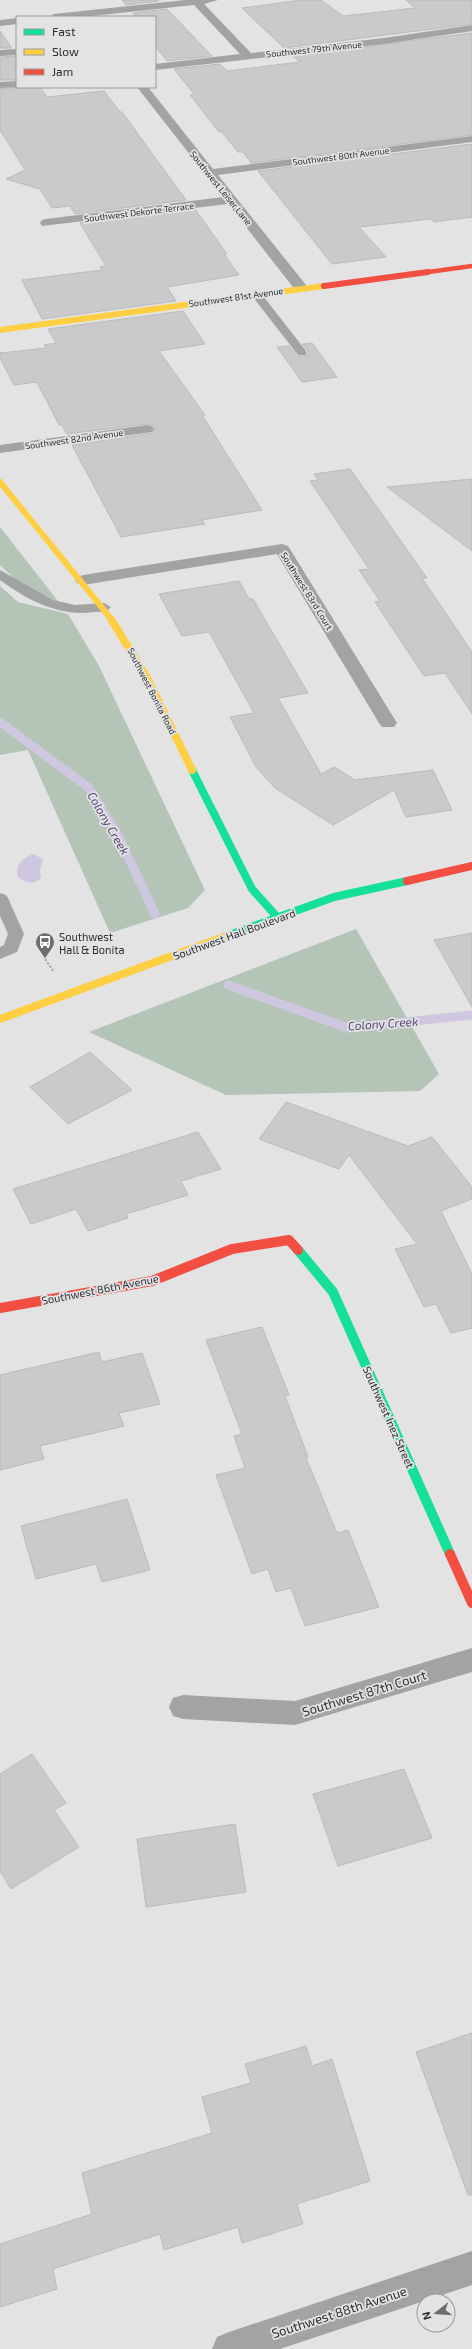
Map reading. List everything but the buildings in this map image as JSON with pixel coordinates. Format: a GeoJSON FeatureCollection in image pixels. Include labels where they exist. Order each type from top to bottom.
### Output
{"type":"FeatureCollection","features":[{"type":"Feature","properties":{"kind":"main road","name":"Southwest 81st Avenue"},"geometry":{"type":"LineString","coordinates":[[0,330],[90,319],[256,294],[472,266]]}},
{"type":"Feature","properties":{"kind":"main road","name":"Southwest Bonita Road"},"geometry":{"type":"LineString","coordinates":[[0,482],[83,580],[104,607],[131,648],[252,889],[278,918]]}},
{"type":"Feature","properties":{"kind":"main road","name":"Southwest Hall Boulevard"},"geometry":{"type":"LineString","coordinates":[[0,1019],[334,897],[472,866]]}},
{"type":"Feature","properties":{"kind":"main road","name":"Southwest 86th Avenue"},"geometry":{"type":"LineString","coordinates":[[0,1308],[70,1297],[152,1281],[232,1249],[289,1240]]}},
{"type":"Feature","properties":{"kind":"main road","name":"Southwest Inez Street"},"geometry":{"type":"LineString","coordinates":[[289,1240],[333,1292],[472,1603]]}},
{"type":"Feature","properties":{"kind":"street"},"geometry":{"type":"LineString","coordinates":[[64,16],[213,0]]}},
{"type":"Feature","properties":{"kind":"street"},"geometry":{"type":"LineString","coordinates":[[197,2],[248,56]]}},
{"type":"Feature","properties":{"kind":"street"},"geometry":{"type":"LineString","coordinates":[[0,23],[16,21]]}},
{"type":"Feature","properties":{"kind":"street","name":"Southwest 79th Avenue"},"geometry":{"type":"LineString","coordinates":[[156,67],[384,41],[472,28]]}},
{"type":"Feature","properties":{"kind":"street"},"geometry":{"type":"LineString","coordinates":[[0,85],[16,84]]}},
{"type":"Feature","properties":{"kind":"street","name":"Southwest Leiser Lane"},"geometry":{"type":"LineString","coordinates":[[143,88],[301,288]]}},
{"type":"Feature","properties":{"kind":"street","name":"Southwest 80th Avenue"},"geometry":{"type":"LineString","coordinates":[[210,173],[472,140]]}},
{"type":"Feature","properties":{"kind":"street","name":"Southwest Dekorte Terrace"},"geometry":{"type":"LineString","coordinates":[[46,223],[232,200]]}},
{"type":"Feature","properties":{"kind":"street","name":"Southwest 82nd Avenue"},"geometry":{"type":"LineString","coordinates":[[0,449],[148,429]]}},
{"type":"Feature","properties":{"kind":"street","name":"Southwest 83rd Court"},"geometry":{"type":"LineString","coordinates":[[83,580],[282,549],[388,723]]}},
{"type":"Feature","properties":{"kind":"street","name":"Southwest 87th Court"},"geometry":{"type":"LineString","coordinates":[[183,1707],[295,1713],[472,1660]]}},
{"type":"Feature","properties":{"kind":"street","name":"Southwest 88th Avenue"},"geometry":{"type":"LineString","coordinates":[[229,2349],[472,2268]]}},
{"type":"Feature","properties":{"kind":"lane"},"geometry":{"type":"LineString","coordinates":[[0,53],[16,52]]}},
{"type":"Feature","properties":{"kind":"lane"},"geometry":{"type":"LineString","coordinates":[[256,294],[302,354]]}},
{"type":"Feature","properties":{"kind":"lane"},"geometry":{"type":"LineString","coordinates":[[0,574],[22,591],[71,610],[104,607]]}},
{"type":"Feature","properties":{"kind":"lane"},"geometry":{"type":"LineString","coordinates":[[0,898],[16,934],[11,948],[0,954]]}},
{"type":"Feature","properties":{"kind":"green space"},"geometry":{"type":"Polygon","coordinates":[[[0,527],[58,601],[54,601],[23,587],[0,565],[0,527]]]}},
{"type":"Feature","properties":{"kind":"green space"},"geometry":{"type":"Polygon","coordinates":[[[0,586],[18,602],[68,614],[99,666],[205,890],[188,908],[110,933],[28,750],[0,755],[0,586]]]}},
{"type":"Feature","properties":{"kind":"green space"},"geometry":{"type":"Polygon","coordinates":[[[356,929],[439,1074],[420,1091],[226,1095],[89,1032],[356,929]]]}},
{"type":"Feature","properties":{"kind":"shaded area"},"geometry":{"type":"Polygon","coordinates":[[[33,854],[43,859],[40,870],[41,878],[36,882],[24,881],[18,877],[18,866],[20,862],[33,854]]]}},
{"type":"Feature","properties":{"kind":"waterway","name":"Colony Creek"},"geometry":{"type":"LineString","coordinates":[[0,722],[89,788],[118,835],[155,914]]}},
{"type":"Feature","properties":{"kind":"waterway","name":"Colony Creek"},"geometry":{"type":"LineString","coordinates":[[228,985],[348,1028],[472,1015]]}},
{"type":"Feature","properties":{"kind":"traffic: fast"},"geometry":{"type":"LineString","coordinates":[[192,770],[252,889],[278,918]]}},
{"type":"Feature","properties":{"kind":"traffic: fast"},"geometry":{"type":"LineString","coordinates":[[229,935],[334,897],[407,881]]}},
{"type":"Feature","properties":{"kind":"traffic: fast"},"geometry":{"type":"LineString","coordinates":[[298,1250],[333,1292],[450,1554]]}},
{"type":"Feature","properties":{"kind":"traffic: slow"},"geometry":{"type":"LineString","coordinates":[[0,330],[324,286]]}},
{"type":"Feature","properties":{"kind":"traffic: slow"},"geometry":{"type":"LineString","coordinates":[[0,482],[74,571],[116,626],[138,660],[192,770]]}},
{"type":"Feature","properties":{"kind":"traffic: slow"},"geometry":{"type":"LineString","coordinates":[[0,1019],[229,935]]}},
{"type":"Feature","properties":{"kind":"traffic: jam"},"geometry":{"type":"LineString","coordinates":[[324,286],[472,266]]}},
{"type":"Feature","properties":{"kind":"traffic: jam"},"geometry":{"type":"LineString","coordinates":[[407,881],[472,866]]}},
{"type":"Feature","properties":{"kind":"traffic: jam"},"geometry":{"type":"LineString","coordinates":[[0,1308],[152,1281],[232,1249],[289,1240],[298,1250]]}},
{"type":"Feature","properties":{"kind":"traffic: jam"},"geometry":{"type":"LineString","coordinates":[[450,1554],[472,1603]]}},
{"type":"Feature","properties":{"kind":"place","name":"Southwest Hall & Bonita"},"geometry":{"type":"Point","coordinates":[45,959]}}]}
